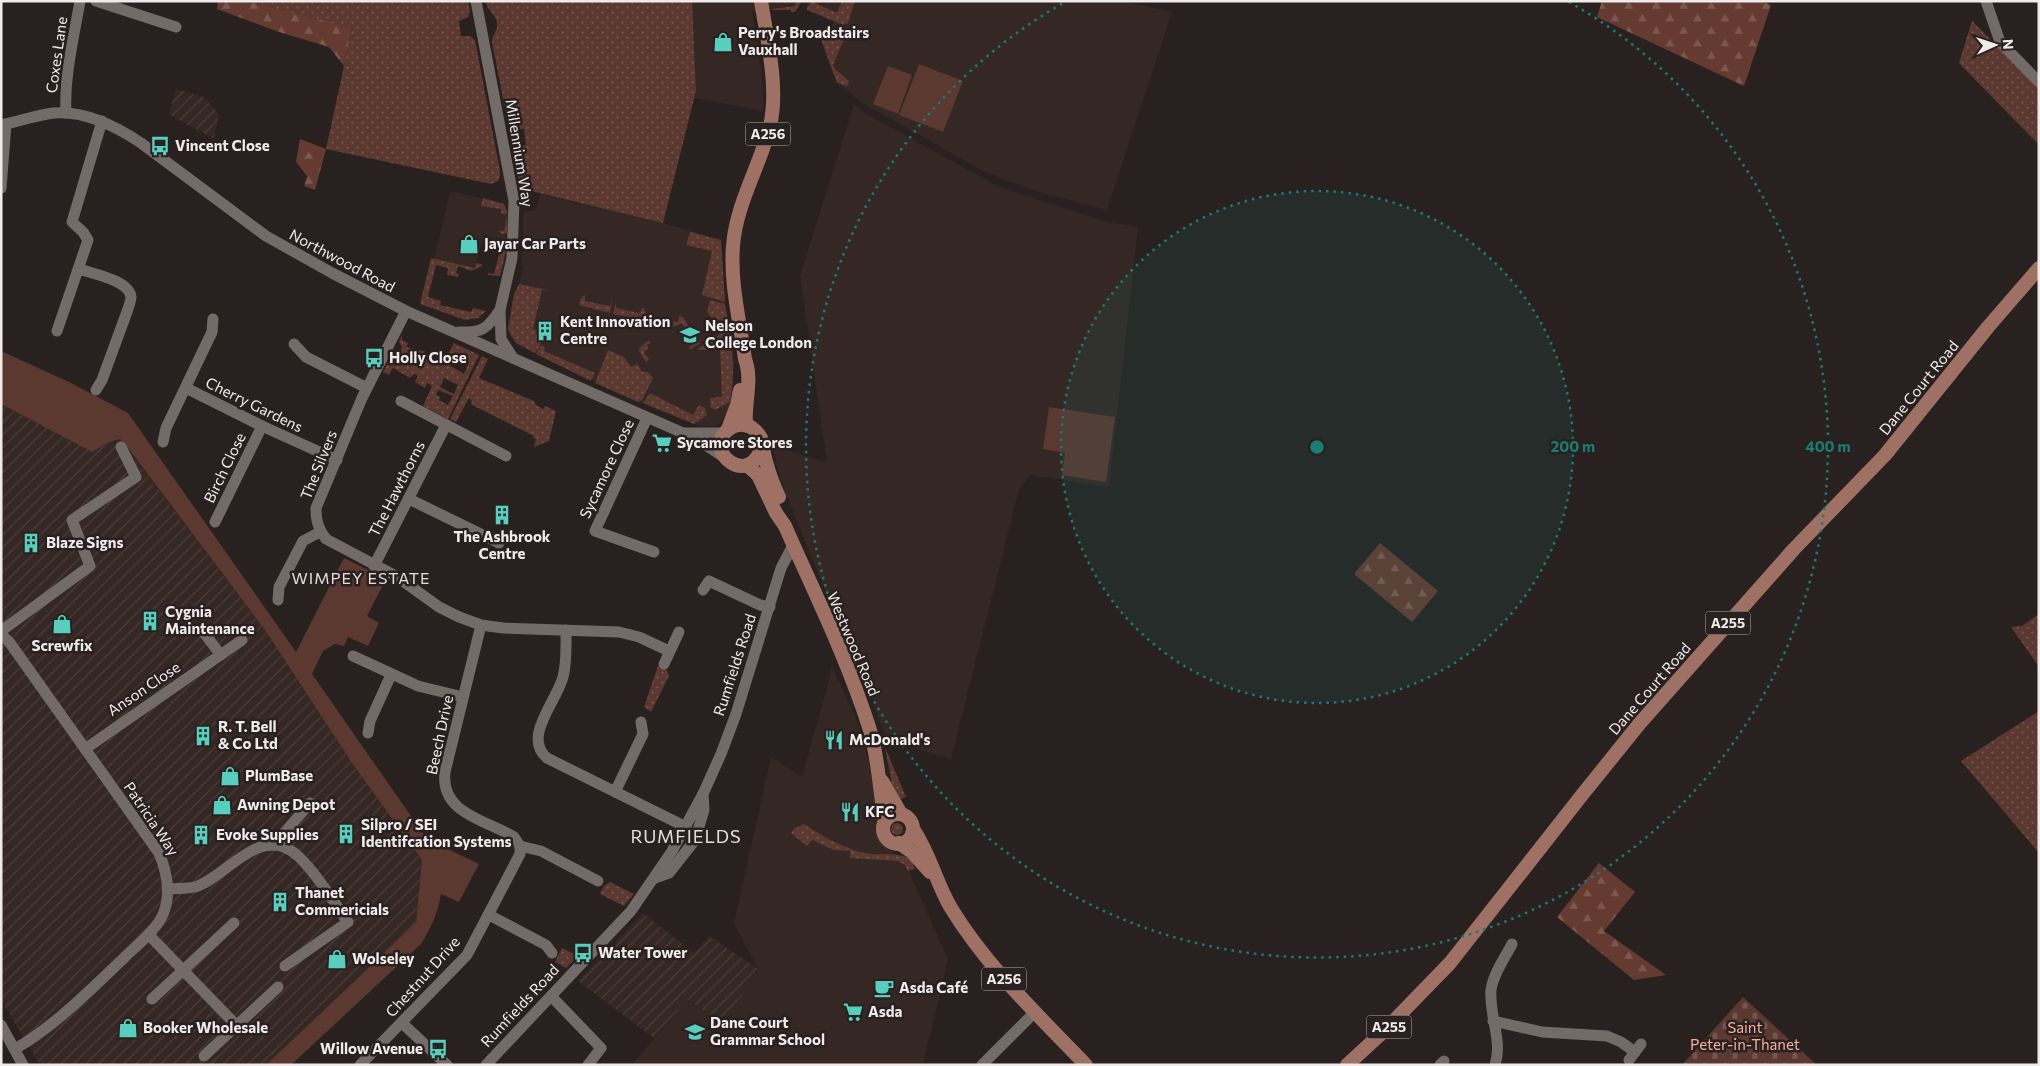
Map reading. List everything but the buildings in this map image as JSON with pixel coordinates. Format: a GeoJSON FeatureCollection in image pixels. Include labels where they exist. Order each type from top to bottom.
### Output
{"type":"FeatureCollection","features":[{"type":"Feature","properties":{"kind":"main road","name":"A256"},"geometry":{"type":"LineString","coordinates":[[746,425],[749,368],[745,359],[732,264],[737,220],[764,147],[772,112],[771,69],[761,1]]}},
{"type":"Feature","properties":{"kind":"main road","name":"Dane Court Road"},"geometry":{"type":"LineString","coordinates":[[1347,1065],[1384,1031],[1450,963],[1640,723],[1794,549],[1885,455],[1999,313],[2039,268]]}},
{"type":"Feature","properties":{"kind":"main road","name":"A256"},"geometry":{"type":"LineString","coordinates":[[725,458],[720,445],[737,405],[745,359]]}},
{"type":"Feature","properties":{"kind":"main road"},"geometry":{"type":"LineString","coordinates":[[726,431],[733,426],[746,425]]}},
{"type":"Feature","properties":{"kind":"main road","name":"Westwood Road"},"geometry":{"type":"LineString","coordinates":[[746,425],[757,433],[762,445],[771,479],[784,509],[785,526]]}},
{"type":"Feature","properties":{"kind":"main road"},"geometry":{"type":"LineString","coordinates":[[725,458],[735,465],[747,465],[759,456],[762,445]]}},
{"type":"Feature","properties":{"kind":"main road","name":"Westwood Road"},"geometry":{"type":"LineString","coordinates":[[747,465],[758,475],[776,513],[785,526],[849,672],[870,728],[880,778],[885,821]]}},
{"type":"Feature","properties":{"kind":"main road","name":"Westwood Road"},"geometry":{"type":"LineString","coordinates":[[880,778],[901,814]]}},
{"type":"Feature","properties":{"kind":"main road"},"geometry":{"type":"LineString","coordinates":[[901,814],[909,819],[913,829],[910,837],[899,843],[890,841],[885,836],[883,828],[885,821],[892,815],[901,814]]}},
{"type":"Feature","properties":{"kind":"main road","name":"A256"},"geometry":{"type":"LineString","coordinates":[[913,829],[926,852],[937,880],[951,907],[996,971],[1086,1065]]}},
{"type":"Feature","properties":{"kind":"main road","name":"A256"},"geometry":{"type":"LineString","coordinates":[[899,843],[918,858],[937,880]]}},
{"type":"Feature","properties":{"kind":"street","name":"Coxes Lane"},"geometry":{"type":"LineString","coordinates":[[66,112],[65,102],[80,1]]}},
{"type":"Feature","properties":{"kind":"street"},"geometry":{"type":"LineString","coordinates":[[96,1],[176,27]]}},
{"type":"Feature","properties":{"kind":"street","name":"Millennium Way"},"geometry":{"type":"LineString","coordinates":[[476,1],[514,201],[512,258],[500,310],[502,339],[513,358]]}},
{"type":"Feature","properties":{"kind":"street"},"geometry":{"type":"LineString","coordinates":[[1986,1],[2000,42],[2039,82]]}},
{"type":"Feature","properties":{"kind":"street","name":"Northwood Road"},"geometry":{"type":"LineString","coordinates":[[4,124],[66,112],[102,121],[124,131],[266,236],[406,311],[683,433],[725,458]]}},
{"type":"Feature","properties":{"kind":"street"},"geometry":{"type":"LineString","coordinates":[[57,331],[88,240],[83,232],[72,222],[102,121]]}},
{"type":"Feature","properties":{"kind":"street"},"geometry":{"type":"LineString","coordinates":[[1,188],[4,124]]}},
{"type":"Feature","properties":{"kind":"street"},"geometry":{"type":"LineString","coordinates":[[79,269],[120,282],[127,287],[131,297],[102,380],[96,390]]}},
{"type":"Feature","properties":{"kind":"street","name":"Millennium Way"},"geometry":{"type":"LineString","coordinates":[[452,332],[478,332],[485,329],[492,323],[500,310]]}},
{"type":"Feature","properties":{"kind":"street","name":"The Silvers"},"geometry":{"type":"LineString","coordinates":[[320,532],[316,520],[316,508],[367,388],[406,311]]}},
{"type":"Feature","properties":{"kind":"street","name":"Cherry Gardens"},"geometry":{"type":"LineString","coordinates":[[163,442],[166,428],[212,332],[213,319]]}},
{"type":"Feature","properties":{"kind":"street"},"geometry":{"type":"LineString","coordinates":[[294,344],[306,357],[367,388]]}},
{"type":"Feature","properties":{"kind":"street","name":"Cherry Gardens"},"geometry":{"type":"LineString","coordinates":[[186,388],[262,426],[337,460]]}},
{"type":"Feature","properties":{"kind":"street"},"geometry":{"type":"LineString","coordinates":[[401,402],[506,456]]}},
{"type":"Feature","properties":{"kind":"street","name":"Sycamore Close"},"geometry":{"type":"LineString","coordinates":[[648,418],[596,531],[654,552]]}},
{"type":"Feature","properties":{"kind":"street","name":"The Hawthorns"},"geometry":{"type":"LineString","coordinates":[[374,566],[446,425]]}},
{"type":"Feature","properties":{"kind":"street","name":"Birch Close"},"geometry":{"type":"LineString","coordinates":[[215,522],[262,426]]}},
{"type":"Feature","properties":{"kind":"street","name":"Northwood Road"},"geometry":{"type":"LineString","coordinates":[[683,433],[726,431]]}},
{"type":"Feature","properties":{"kind":"street","name":"Patricia Way"},"geometry":{"type":"LineString","coordinates":[[15,1049],[53,1023],[148,934],[164,914],[168,889],[166,870],[158,853],[1,632],[90,566],[72,520],[136,477],[121,448]]}},
{"type":"Feature","properties":{"kind":"street"},"geometry":{"type":"LineString","coordinates":[[409,499],[499,543]]}},
{"type":"Feature","properties":{"kind":"street"},"geometry":{"type":"LineString","coordinates":[[278,600],[279,587],[303,541],[320,532],[333,544],[396,576],[439,607],[459,617],[481,624],[521,630],[619,632],[639,638],[669,652]]}},
{"type":"Feature","properties":{"kind":"street","name":"Rumfields Road"},"geometry":{"type":"LineString","coordinates":[[486,1065],[631,911],[655,878],[686,827],[721,754],[736,714],[781,568],[793,545]]}},
{"type":"Feature","properties":{"kind":"street"},"geometry":{"type":"LineString","coordinates":[[703,590],[710,581],[760,605],[770,607]]}},
{"type":"Feature","properties":{"kind":"street","name":"Beech Drive"},"geometry":{"type":"LineString","coordinates":[[481,624],[445,772],[444,784],[447,794],[453,804],[462,811],[512,835],[520,846],[541,851],[598,881]]}},
{"type":"Feature","properties":{"kind":"street"},"geometry":{"type":"LineString","coordinates":[[566,630],[563,677],[538,732],[538,747],[547,758],[686,827]]}},
{"type":"Feature","properties":{"kind":"street"},"geometry":{"type":"LineString","coordinates":[[664,664],[678,632]]}},
{"type":"Feature","properties":{"kind":"street"},"geometry":{"type":"LineString","coordinates":[[204,633],[222,655]]}},
{"type":"Feature","properties":{"kind":"street","name":"Anson Close"},"geometry":{"type":"LineString","coordinates":[[85,749],[242,640]]}},
{"type":"Feature","properties":{"kind":"street"},"geometry":{"type":"LineString","coordinates":[[353,656],[418,686],[463,697]]}},
{"type":"Feature","properties":{"kind":"street"},"geometry":{"type":"LineString","coordinates":[[368,733],[370,721],[391,675]]}},
{"type":"Feature","properties":{"kind":"street"},"geometry":{"type":"LineString","coordinates":[[615,792],[643,734],[641,722]]}},
{"type":"Feature","properties":{"kind":"street","name":"Rumfields Road"},"geometry":{"type":"LineString","coordinates":[[655,878],[669,873],[695,840],[704,810],[703,794]]}},
{"type":"Feature","properties":{"kind":"street"},"geometry":{"type":"LineString","coordinates":[[279,845],[285,832],[310,804]]}},
{"type":"Feature","properties":{"kind":"street"},"geometry":{"type":"LineString","coordinates":[[168,889],[194,887],[258,848],[279,845],[290,849],[299,856],[348,922],[286,966]]}},
{"type":"Feature","properties":{"kind":"street","name":"Chestnut Drive"},"geometry":{"type":"LineString","coordinates":[[360,1065],[467,955],[519,858],[520,846]]}},
{"type":"Feature","properties":{"kind":"street"},"geometry":{"type":"LineString","coordinates":[[488,915],[546,945],[552,953]]}},
{"type":"Feature","properties":{"kind":"street"},"geometry":{"type":"LineString","coordinates":[[152,998],[234,923]]}},
{"type":"Feature","properties":{"kind":"street"},"geometry":{"type":"LineString","coordinates":[[148,934],[236,1026]]}},
{"type":"Feature","properties":{"kind":"street"},"geometry":{"type":"LineString","coordinates":[[1495,1065],[1498,1048],[1493,1021],[1492,989],[1497,972],[1513,943]]}},
{"type":"Feature","properties":{"kind":"street"},"geometry":{"type":"LineString","coordinates":[[204,1056],[278,987]]}},
{"type":"Feature","properties":{"kind":"street"},"geometry":{"type":"LineString","coordinates":[[551,996],[604,1050],[588,1065]]}},
{"type":"Feature","properties":{"kind":"street"},"geometry":{"type":"LineString","coordinates":[[982,1065],[1035,1012]]}},
{"type":"Feature","properties":{"kind":"street"},"geometry":{"type":"LineString","coordinates":[[1493,1021],[1542,1032],[1607,1036],[1621,1042],[1635,1052]]}},
{"type":"Feature","properties":{"kind":"street"},"geometry":{"type":"LineString","coordinates":[[402,1023],[447,1065]]}},
{"type":"Feature","properties":{"kind":"street"},"geometry":{"type":"LineString","coordinates":[[1,1025],[23,1065]]}},
{"type":"Feature","properties":{"kind":"shaded area"},"geometry":{"type":"Polygon","coordinates":[[[692,1],[796,1],[795,6],[752,11],[761,69],[763,111],[694,98],[696,91],[692,1]]]}},
{"type":"Feature","properties":{"kind":"shaded area"},"geometry":{"type":"Polygon","coordinates":[[[811,1],[1123,1],[1172,12],[1107,210],[1042,193],[985,172],[864,104],[837,83],[823,48],[837,13],[811,1]]]}},
{"type":"Feature","properties":{"kind":"shaded area"},"geometry":{"type":"Polygon","coordinates":[[[176,89],[204,97],[219,114],[214,139],[169,113],[176,89]]]}},
{"type":"Feature","properties":{"kind":"shaded area"},"geometry":{"type":"Polygon","coordinates":[[[854,104],[865,113],[999,187],[1107,222],[1138,227],[1109,487],[1030,475],[1019,489],[951,759],[887,740],[876,712],[872,692],[848,638],[836,618],[782,484],[772,445],[827,463],[800,276],[854,104]]]}},
{"type":"Feature","properties":{"kind":"shaded area"},"geometry":{"type":"Polygon","coordinates":[[[450,191],[502,203],[507,211],[506,246],[501,243],[493,245],[481,243],[475,270],[434,261],[450,191]]]}},
{"type":"Feature","properties":{"kind":"shaded area"},"geometry":{"type":"Polygon","coordinates":[[[540,194],[663,223],[721,240],[723,294],[734,369],[730,405],[721,423],[713,427],[697,425],[638,402],[536,354],[516,343],[510,336],[508,324],[514,294],[519,284],[523,267],[521,265],[523,216],[525,212],[536,210],[540,194]]]}},
{"type":"Feature","properties":{"kind":"shaded area"},"geometry":{"type":"Polygon","coordinates":[[[1,404],[92,452],[109,442],[120,439],[265,630],[352,763],[422,860],[416,923],[266,1065],[40,1065],[1,1000],[1,404]]]}},
{"type":"Feature","properties":{"kind":"shaded area"},"geometry":{"type":"Polygon","coordinates":[[[831,665],[855,715],[869,761],[881,840],[906,865],[948,959],[923,1065],[632,1065],[687,999],[723,1026],[758,969],[734,923],[771,757],[802,777],[829,680],[831,665]]]}},
{"type":"Feature","properties":{"kind":"shaded area"},"geometry":{"type":"Polygon","coordinates":[[[643,913],[694,953],[709,936],[758,969],[723,1026],[687,999],[654,1038],[578,981],[603,954],[610,954],[614,950],[616,941],[643,913]]]}},
{"type":"Feature","properties":{"kind":"green space"},"geometry":{"type":"Polygon","coordinates":[[[218,1],[247,1],[352,28],[344,66],[329,47],[279,32],[217,9],[218,1]]]}},
{"type":"Feature","properties":{"kind":"green space"},"geometry":{"type":"Polygon","coordinates":[[[247,1],[468,1],[470,12],[468,17],[459,21],[461,36],[470,36],[475,40],[500,171],[498,181],[491,184],[326,149],[352,29],[247,1]]]}},
{"type":"Feature","properties":{"kind":"green space"},"geometry":{"type":"Polygon","coordinates":[[[485,1],[692,1],[696,91],[663,223],[523,189],[520,185],[514,154],[517,148],[526,145],[524,129],[514,129],[508,124],[492,42],[497,22],[485,1]]]}},
{"type":"Feature","properties":{"kind":"green space"},"geometry":{"type":"Polygon","coordinates":[[[796,1],[802,1],[795,12],[791,12],[791,10],[772,10],[795,6],[796,1]]]}},
{"type":"Feature","properties":{"kind":"green space"},"geometry":{"type":"Polygon","coordinates":[[[811,1],[837,13],[842,1],[855,1],[848,23],[843,25],[807,10],[811,1]]]}},
{"type":"Feature","properties":{"kind":"green space"},"geometry":{"type":"Polygon","coordinates":[[[1602,1],[1761,1],[1771,5],[1744,86],[1597,17],[1602,1]]]}},
{"type":"Feature","properties":{"kind":"green space"},"geometry":{"type":"Polygon","coordinates":[[[1972,21],[2039,88],[2039,145],[1959,63],[1972,21]]]}},
{"type":"Feature","properties":{"kind":"green space"},"geometry":{"type":"Polygon","coordinates":[[[817,28],[844,39],[833,65],[849,81],[848,86],[837,83],[817,28]]]}},
{"type":"Feature","properties":{"kind":"green space"},"geometry":{"type":"Polygon","coordinates":[[[919,64],[963,81],[943,132],[899,115],[919,64]]]}},
{"type":"Feature","properties":{"kind":"green space"},"geometry":{"type":"Polygon","coordinates":[[[888,66],[912,75],[898,114],[873,104],[888,66]]]}},
{"type":"Feature","properties":{"kind":"green space"},"geometry":{"type":"Polygon","coordinates":[[[300,139],[326,149],[315,190],[304,186],[307,176],[296,162],[300,139]]]}},
{"type":"Feature","properties":{"kind":"green space"},"geometry":{"type":"Polygon","coordinates":[[[483,198],[504,204],[507,215],[501,213],[501,209],[481,206],[483,198]]]}},
{"type":"Feature","properties":{"kind":"green space"},"geometry":{"type":"Polygon","coordinates":[[[507,215],[507,233],[502,234],[498,230],[504,231],[507,215]]]}},
{"type":"Feature","properties":{"kind":"green space"},"geometry":{"type":"Polygon","coordinates":[[[690,232],[721,240],[725,302],[702,295],[712,251],[686,245],[690,232]]]}},
{"type":"Feature","properties":{"kind":"green space"},"geometry":{"type":"Polygon","coordinates":[[[498,245],[502,246],[506,251],[500,276],[488,275],[488,273],[494,274],[500,251],[495,249],[498,245]]]}},
{"type":"Feature","properties":{"kind":"green space"},"geometry":{"type":"Polygon","coordinates":[[[431,258],[475,268],[476,263],[482,264],[482,266],[471,271],[458,266],[456,273],[459,274],[458,277],[447,275],[448,268],[436,265],[428,297],[441,301],[440,305],[471,312],[473,308],[486,311],[478,318],[465,320],[420,304],[431,258]]]}},
{"type":"Feature","properties":{"kind":"green space"},"geometry":{"type":"Polygon","coordinates":[[[519,284],[552,291],[542,290],[533,329],[536,330],[541,344],[535,353],[516,343],[508,330],[514,294],[519,284]]]}},
{"type":"Feature","properties":{"kind":"green space"},"geometry":{"type":"Polygon","coordinates":[[[585,295],[585,301],[610,306],[612,301],[610,313],[579,305],[581,298],[585,295]]]}},
{"type":"Feature","properties":{"kind":"green space"},"geometry":{"type":"Polygon","coordinates":[[[710,300],[725,304],[729,325],[716,333],[707,326],[714,322],[707,312],[710,300]]]}},
{"type":"Feature","properties":{"kind":"green space"},"geometry":{"type":"Polygon","coordinates":[[[616,302],[616,308],[640,313],[642,308],[644,308],[646,317],[640,320],[613,314],[616,302]]]}},
{"type":"Feature","properties":{"kind":"green space"},"geometry":{"type":"Polygon","coordinates":[[[679,316],[683,317],[700,343],[690,350],[689,347],[694,343],[682,323],[674,327],[673,325],[674,321],[678,322],[679,316]]]}},
{"type":"Feature","properties":{"kind":"green space"},"geometry":{"type":"Polygon","coordinates":[[[729,328],[733,365],[730,402],[715,410],[709,406],[711,405],[710,398],[722,397],[720,350],[698,350],[709,341],[715,341],[718,335],[729,328]]]}},
{"type":"Feature","properties":{"kind":"green space"},"geometry":{"type":"Polygon","coordinates":[[[402,335],[402,340],[408,343],[406,347],[426,352],[424,356],[435,362],[439,355],[446,358],[454,343],[479,355],[448,419],[423,406],[432,386],[427,383],[425,388],[415,382],[418,376],[414,374],[410,378],[393,368],[389,375],[383,372],[391,357],[396,359],[402,347],[399,342],[402,335]],[[453,358],[449,365],[464,374],[468,365],[453,358]],[[444,378],[440,387],[454,394],[458,385],[444,378]],[[438,390],[436,395],[440,397],[439,400],[448,405],[453,396],[438,390]]]}},
{"type":"Feature","properties":{"kind":"green space"},"geometry":{"type":"Polygon","coordinates":[[[649,340],[651,343],[647,345],[648,349],[644,352],[649,360],[646,362],[639,351],[640,347],[649,340]]]}},
{"type":"Feature","properties":{"kind":"green space"},"geometry":{"type":"Polygon","coordinates":[[[541,345],[545,347],[544,351],[595,373],[591,381],[536,354],[541,345]]]}},
{"type":"Feature","properties":{"kind":"green space"},"geometry":{"type":"Polygon","coordinates":[[[608,350],[624,357],[631,367],[637,364],[642,372],[648,372],[653,378],[642,400],[638,402],[595,383],[608,350]]]}},
{"type":"Feature","properties":{"kind":"green space"},"geometry":{"type":"Polygon","coordinates":[[[1,351],[69,382],[128,413],[296,652],[344,558],[386,579],[367,616],[379,623],[368,646],[348,637],[344,646],[335,644],[323,651],[312,674],[427,839],[479,864],[459,902],[441,894],[434,920],[421,944],[291,1065],[266,1065],[416,923],[422,860],[352,763],[265,630],[131,452],[120,439],[109,442],[92,452],[1,404],[1,351]]]}},
{"type":"Feature","properties":{"kind":"green space"},"geometry":{"type":"Polygon","coordinates":[[[482,356],[488,359],[479,378],[534,401],[536,405],[543,409],[545,406],[556,411],[549,441],[534,447],[536,439],[533,438],[534,436],[476,407],[471,404],[472,401],[469,398],[456,422],[450,419],[482,356]]]}},
{"type":"Feature","properties":{"kind":"green space"},"geometry":{"type":"Polygon","coordinates":[[[650,393],[693,415],[699,405],[705,408],[707,415],[694,424],[643,403],[650,393]]]}},
{"type":"Feature","properties":{"kind":"green space"},"geometry":{"type":"Polygon","coordinates":[[[1049,407],[1115,417],[1106,482],[1062,475],[1065,453],[1043,449],[1049,407]]]}},
{"type":"Feature","properties":{"kind":"green space"},"geometry":{"type":"Polygon","coordinates":[[[1380,543],[1438,591],[1412,622],[1354,574],[1380,543]]]}},
{"type":"Feature","properties":{"kind":"green space"},"geometry":{"type":"Polygon","coordinates":[[[2039,614],[2039,667],[2011,627],[2022,626],[2039,614]]]}},
{"type":"Feature","properties":{"kind":"green space"},"geometry":{"type":"Polygon","coordinates":[[[658,666],[667,670],[669,676],[651,712],[644,707],[658,666]]]}},
{"type":"Feature","properties":{"kind":"green space"},"geometry":{"type":"Polygon","coordinates":[[[2039,711],[2039,853],[1961,761],[2039,711]]]}},
{"type":"Feature","properties":{"kind":"green space"},"geometry":{"type":"Polygon","coordinates":[[[885,747],[906,797],[899,800],[892,785],[885,747]]]}},
{"type":"Feature","properties":{"kind":"green space"},"geometry":{"type":"Polygon","coordinates":[[[895,823],[899,823],[903,829],[899,835],[895,835],[891,831],[891,827],[895,823]]]}},
{"type":"Feature","properties":{"kind":"green space"},"geometry":{"type":"Polygon","coordinates":[[[804,824],[853,850],[871,854],[906,857],[911,861],[915,869],[908,871],[905,865],[898,861],[850,858],[850,851],[834,850],[812,840],[807,846],[791,833],[794,829],[804,824]]]}},
{"type":"Feature","properties":{"kind":"green space"},"geometry":{"type":"Polygon","coordinates":[[[1599,863],[1635,892],[1604,931],[1666,975],[1634,980],[1557,917],[1599,863]]]}},
{"type":"Feature","properties":{"kind":"green space"},"geometry":{"type":"Polygon","coordinates":[[[610,882],[634,894],[624,906],[600,894],[604,886],[610,882]]]}},
{"type":"Feature","properties":{"kind":"green space"},"geometry":{"type":"Polygon","coordinates":[[[562,948],[578,956],[566,968],[555,962],[562,948]]]}},
{"type":"Feature","properties":{"kind":"green space","name":"Saint Peter-in-Thanet"},"geometry":{"type":"Polygon","coordinates":[[[1743,997],[1817,1065],[1682,1065],[1743,997]]]}},
{"type":"Feature","properties":{"kind":"place","name":"Perry's Broadstairs Vauxhall"},"geometry":{"type":"Point","coordinates":[723,42]}},
{"type":"Feature","properties":{"kind":"place","name":"Vincent Close"},"geometry":{"type":"Point","coordinates":[160,146]}},
{"type":"Feature","properties":{"kind":"place","name":"Jayar Car Parts"},"geometry":{"type":"Point","coordinates":[469,244]}},
{"type":"Feature","properties":{"kind":"place","name":"Kent Innovation Centre"},"geometry":{"type":"Point","coordinates":[545,331]}},
{"type":"Feature","properties":{"kind":"place","name":"Nelson College London"},"geometry":{"type":"Point","coordinates":[690,335]}},
{"type":"Feature","properties":{"kind":"place","name":"Holly Close"},"geometry":{"type":"Point","coordinates":[374,358]}},
{"type":"Feature","properties":{"kind":"place","name":"Sycamore Stores"},"geometry":{"type":"Point","coordinates":[662,443]}},
{"type":"Feature","properties":{"kind":"place","name":"The Ashbrook Centre"},"geometry":{"type":"Point","coordinates":[502,515]}},
{"type":"Feature","properties":{"kind":"place","name":"Blaze Signs"},"geometry":{"type":"Point","coordinates":[31,543]}},
{"type":"Feature","properties":{"kind":"place","name":"Cygnia Maintenance"},"geometry":{"type":"Point","coordinates":[150,621]}},
{"type":"Feature","properties":{"kind":"place","name":"Screwfix"},"geometry":{"type":"Point","coordinates":[62,624]}},
{"type":"Feature","properties":{"kind":"place","name":"R. T. Bell & Co Ltd"},"geometry":{"type":"Point","coordinates":[203,736]}},
{"type":"Feature","properties":{"kind":"place","name":"McDonald's"},"geometry":{"type":"Point","coordinates":[834,740]}},
{"type":"Feature","properties":{"kind":"place","name":"PlumBase"},"geometry":{"type":"Point","coordinates":[230,776]}},
{"type":"Feature","properties":{"kind":"place","name":"Awning Depot"},"geometry":{"type":"Point","coordinates":[222,805]}},
{"type":"Feature","properties":{"kind":"place","name":"KFC"},"geometry":{"type":"Point","coordinates":[850,812]}},
{"type":"Feature","properties":{"kind":"place","name":"Silpro / SEI Identifcation Systems"},"geometry":{"type":"Point","coordinates":[346,834]}},
{"type":"Feature","properties":{"kind":"place","name":"Evoke Supplies"},"geometry":{"type":"Point","coordinates":[201,835]}},
{"type":"Feature","properties":{"kind":"place","name":"Thanet Commericials"},"geometry":{"type":"Point","coordinates":[280,902]}},
{"type":"Feature","properties":{"kind":"place","name":"Water Tower"},"geometry":{"type":"Point","coordinates":[583,953]}},
{"type":"Feature","properties":{"kind":"place","name":"Wolseley"},"geometry":{"type":"Point","coordinates":[337,959]}},
{"type":"Feature","properties":{"kind":"place","name":"Asda Café"},"geometry":{"type":"Point","coordinates":[884,988]}},
{"type":"Feature","properties":{"kind":"place","name":"Asda"},"geometry":{"type":"Point","coordinates":[853,1012]}},
{"type":"Feature","properties":{"kind":"place","name":"Booker Wholesale"},"geometry":{"type":"Point","coordinates":[128,1028]}},
{"type":"Feature","properties":{"kind":"place","name":"Dane Court Grammar School"},"geometry":{"type":"Point","coordinates":[695,1032]}},
{"type":"Feature","properties":{"kind":"place","name":"Willow Avenue"},"geometry":{"type":"Point","coordinates":[438,1049]}},
{"type":"Feature","properties":{"kind":"district","name":"WIMPEY ESTATE"},"geometry":{"type":"Point","coordinates":[361,578]}},
{"type":"Feature","properties":{"kind":"district","name":"RUMFIELDS"},"geometry":{"type":"Point","coordinates":[686,837]}}]}
